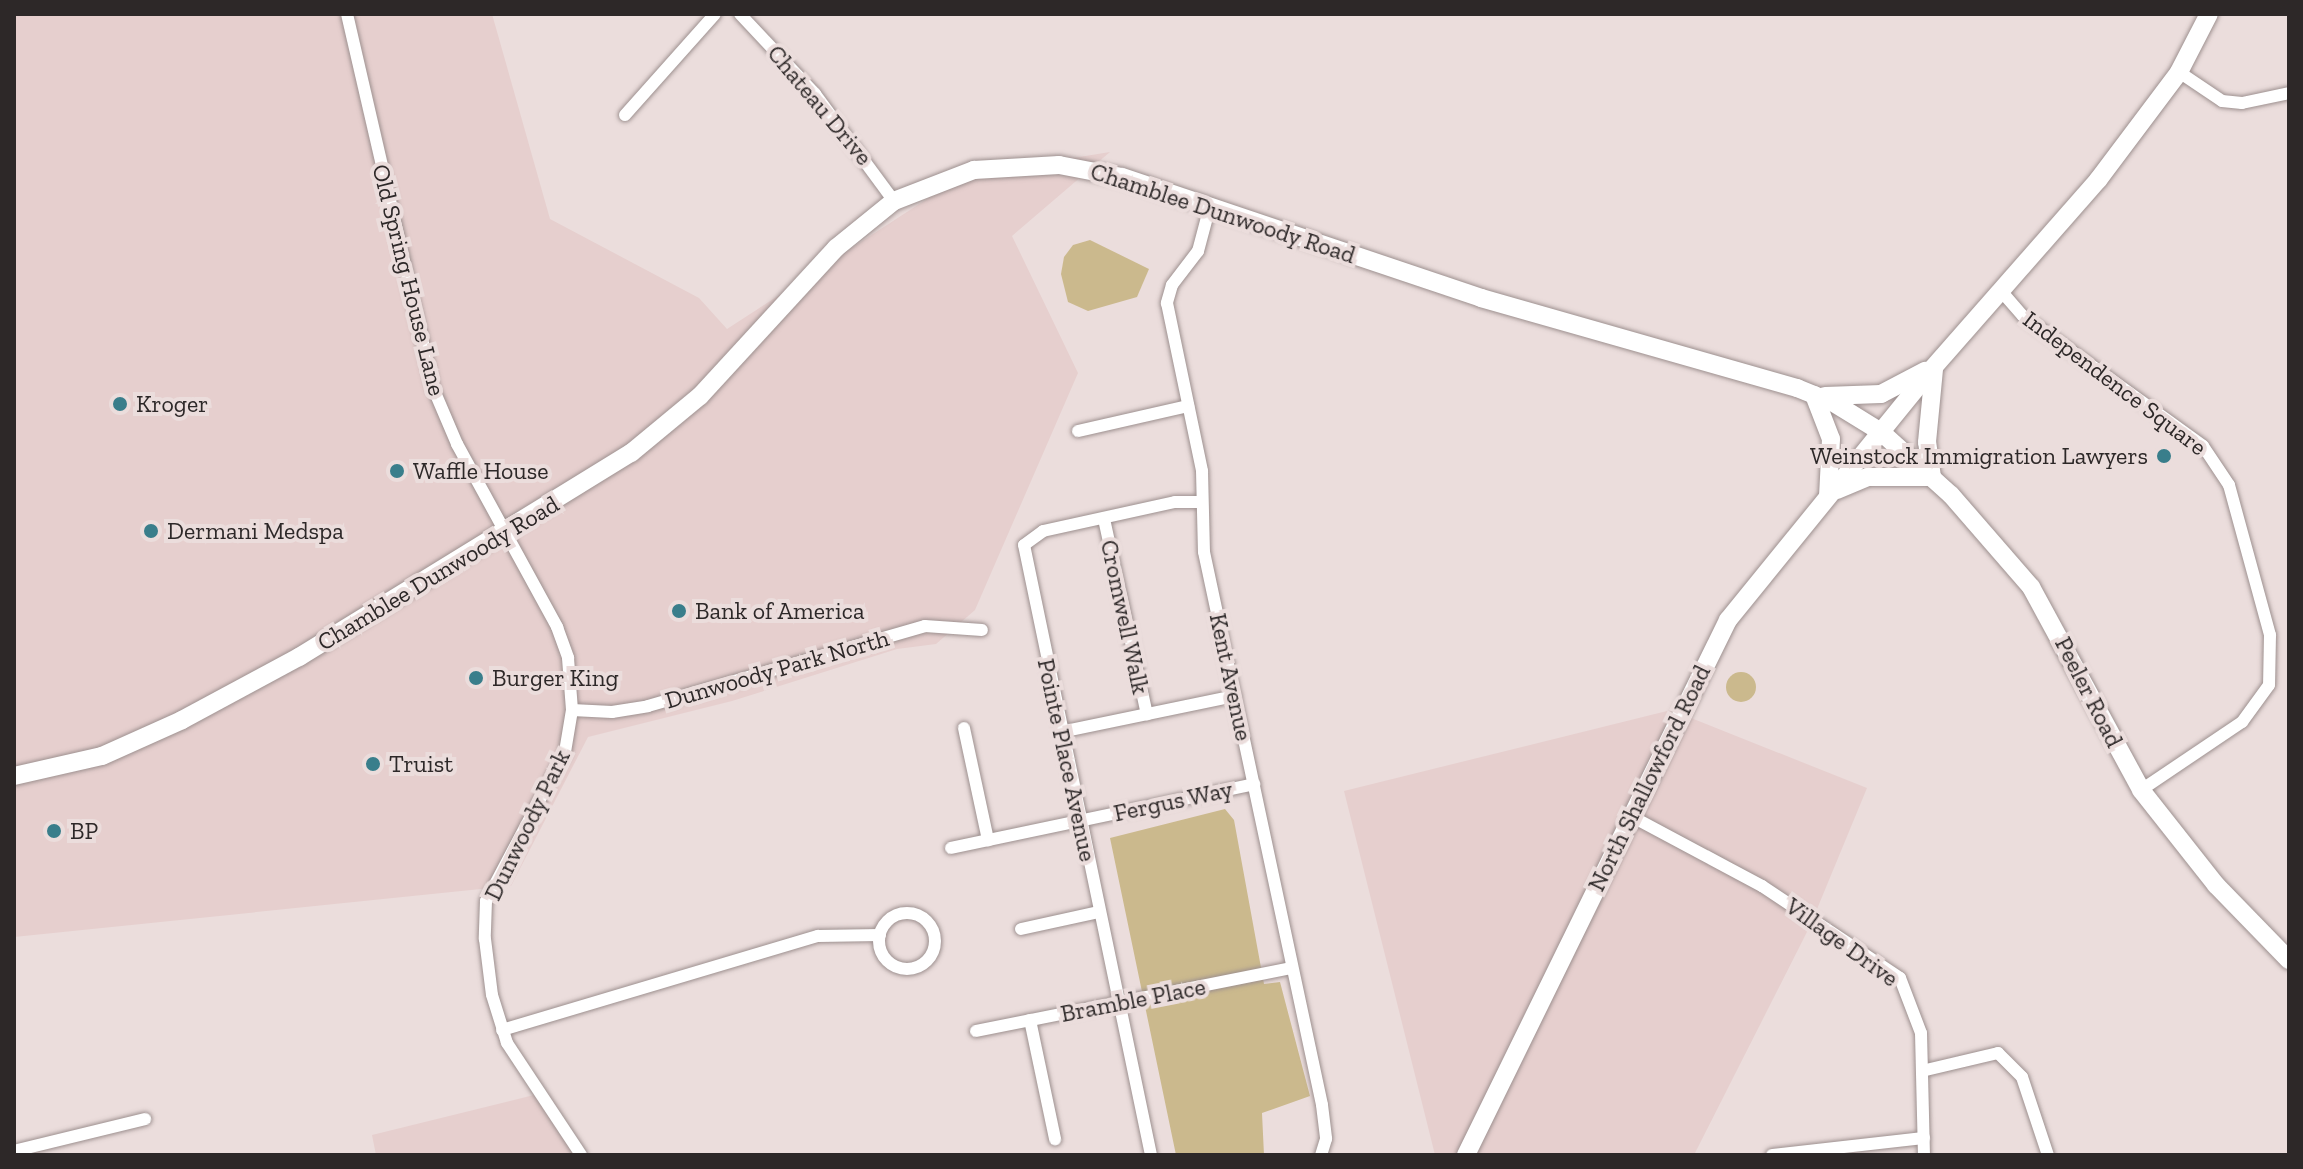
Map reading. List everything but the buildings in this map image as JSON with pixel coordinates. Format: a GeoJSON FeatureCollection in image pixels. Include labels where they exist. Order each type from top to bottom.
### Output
{"type":"FeatureCollection","features":[{"type":"Feature","properties":{"kind":"street","name":"Old Spring House Lane"},"geometry":{"type":"LineString","coordinates":[[347,14],[430,377],[457,444],[504,534]]}},
{"type":"Feature","properties":{"kind":"street"},"geometry":{"type":"LineString","coordinates":[[625,115],[715,14]]}},
{"type":"Feature","properties":{"kind":"street","name":"Chateau Drive"},"geometry":{"type":"LineString","coordinates":[[740,14],[815,94],[894,201]]}},
{"type":"Feature","properties":{"kind":"street"},"geometry":{"type":"LineString","coordinates":[[1881,432],[2098,180],[2179,72],[2209,14]]}},
{"type":"Feature","properties":{"kind":"street"},"geometry":{"type":"LineString","coordinates":[[2179,72],[2222,101],[2242,103],[2289,93]]}},
{"type":"Feature","properties":{"kind":"street","name":"Chamblee Dunwoody Road"},"geometry":{"type":"LineString","coordinates":[[14,776],[102,756],[182,720],[504,534],[660,432],[712,385],[836,248],[894,201],[959,174],[1039,163],[1122,177],[1481,298],[1814,395],[1881,432]]}},
{"type":"Feature","properties":{"kind":"street","name":"Kent Avenue"},"geometry":{"type":"LineString","coordinates":[[1210,206],[1198,251],[1172,285],[1167,303],[1202,471],[1204,552],[1290,968],[1322,1105],[1326,1139],[1321,1155]]}},
{"type":"Feature","properties":{"kind":"street","name":"Independence Square"},"geometry":{"type":"LineString","coordinates":[[2002,292],[2031,323],[2203,446],[2229,485],[2270,635],[2269,685],[2242,722],[2141,790]]}},
{"type":"Feature","properties":{"kind":"street"},"geometry":{"type":"LineString","coordinates":[[1935,366],[1927,442],[1932,477],[1867,477],[1828,496],[1831,439],[1814,395],[1881,394],[1935,366]]}},
{"type":"Feature","properties":{"kind":"street"},"geometry":{"type":"LineString","coordinates":[[1078,431],[1188,406]]}},
{"type":"Feature","properties":{"kind":"street","name":"Peeler Road"},"geometry":{"type":"LineString","coordinates":[[1881,432],[1932,477],[2031,587],[2141,790],[2216,885],[2289,960]]}},
{"type":"Feature","properties":{"kind":"street","name":"North Shallowford Road"},"geometry":{"type":"LineString","coordinates":[[1466,1155],[1629,815],[1728,620],[1881,432]]}},
{"type":"Feature","properties":{"kind":"street","name":"Pointe Place Avenue"},"geometry":{"type":"LineString","coordinates":[[1151,1155],[1024,545],[1043,531],[1175,502],[1201,502]]}},
{"type":"Feature","properties":{"kind":"street","name":"Cromwell Walk"},"geometry":{"type":"LineString","coordinates":[[1104,519],[1147,714]]}},
{"type":"Feature","properties":{"kind":"street","name":"Dunwoody Park"},"geometry":{"type":"LineString","coordinates":[[504,534],[564,642],[572,710],[556,775],[486,901],[487,953],[502,1030],[537,1096],[581,1155]]}},
{"type":"Feature","properties":{"kind":"street","name":"Dunwoody Park North"},"geometry":{"type":"LineString","coordinates":[[572,710],[612,712],[648,706],[925,626],[982,630]]}},
{"type":"Feature","properties":{"kind":"street"},"geometry":{"type":"LineString","coordinates":[[1061,732],[1235,696]]}},
{"type":"Feature","properties":{"kind":"street"},"geometry":{"type":"LineString","coordinates":[[964,728],[988,840]]}},
{"type":"Feature","properties":{"kind":"street","name":"Fergus Way"},"geometry":{"type":"LineString","coordinates":[[951,848],[1254,784]]}},
{"type":"Feature","properties":{"kind":"street","name":"Village Drive"},"geometry":{"type":"LineString","coordinates":[[1629,815],[1762,886],[1900,978],[1917,1018],[1926,1070],[1924,1155]]}},
{"type":"Feature","properties":{"kind":"street"},"geometry":{"type":"LineString","coordinates":[[1021,929],[1098,912]]}},
{"type":"Feature","properties":{"kind":"street"},"geometry":{"type":"LineString","coordinates":[[916,914],[934,933],[933,952],[921,966],[903,969],[887,961],[880,935],[890,919],[916,914]]}},
{"type":"Feature","properties":{"kind":"street"},"geometry":{"type":"LineString","coordinates":[[502,1030],[818,936],[880,935]]}},
{"type":"Feature","properties":{"kind":"street","name":"Bramble Place"},"geometry":{"type":"LineString","coordinates":[[976,1031],[1290,968]]}},
{"type":"Feature","properties":{"kind":"street"},"geometry":{"type":"LineString","coordinates":[[1030,1020],[1055,1139]]}},
{"type":"Feature","properties":{"kind":"street"},"geometry":{"type":"LineString","coordinates":[[1926,1070],[1998,1053],[2022,1077],[2048,1155]]}},
{"type":"Feature","properties":{"kind":"street"},"geometry":{"type":"LineString","coordinates":[[14,1151],[145,1119]]}},
{"type":"Feature","properties":{"kind":"street"},"geometry":{"type":"LineString","coordinates":[[1772,1155],[1924,1138]]}},
{"type":"Feature","properties":{"kind":"shaded area"},"geometry":{"type":"Polygon","coordinates":[[[14,14],[492,14],[550,219],[699,298],[727,329],[930,197],[930,190],[981,173],[1110,152],[1012,236],[1078,373],[975,610],[936,644],[897,649],[732,701],[588,737],[511,886],[14,937],[14,14]]]}},
{"type":"Feature","properties":{"kind":"shaded area"},"geometry":{"type":"Polygon","coordinates":[[[1090,240],[1149,269],[1137,297],[1088,311],[1068,302],[1061,274],[1064,257],[1073,245],[1090,240]]]}},
{"type":"Feature","properties":{"kind":"shaded area"},"geometry":{"type":"Polygon","coordinates":[[[1741,672],[1747,673],[1755,681],[1755,693],[1747,701],[1741,702],[1735,701],[1727,693],[1726,687],[1727,681],[1735,673],[1741,672]]]}},
{"type":"Feature","properties":{"kind":"shaded area"},"geometry":{"type":"Polygon","coordinates":[[[1671,710],[1867,788],[1810,926],[1694,1155],[1435,1155],[1344,791],[1671,710]]]}},
{"type":"Feature","properties":{"kind":"shaded area"},"geometry":{"type":"Polygon","coordinates":[[[1225,809],[1234,820],[1264,984],[1280,982],[1310,1096],[1262,1113],[1264,1155],[1176,1155],[1110,838],[1225,809]]]}},
{"type":"Feature","properties":{"kind":"shaded area"},"geometry":{"type":"Polygon","coordinates":[[[534,1095],[582,1155],[376,1155],[372,1135],[534,1095]]]}},
{"type":"Feature","properties":{"kind":"place","name":"Kroger"},"geometry":{"type":"Point","coordinates":[120,404]}},
{"type":"Feature","properties":{"kind":"place","name":"Weinstock Immigration Lawyers"},"geometry":{"type":"Point","coordinates":[2164,456]}},
{"type":"Feature","properties":{"kind":"place","name":"Waffle House"},"geometry":{"type":"Point","coordinates":[397,471]}},
{"type":"Feature","properties":{"kind":"place","name":"Dermani Medspa"},"geometry":{"type":"Point","coordinates":[151,531]}},
{"type":"Feature","properties":{"kind":"place","name":"Bank of America"},"geometry":{"type":"Point","coordinates":[679,611]}},
{"type":"Feature","properties":{"kind":"place","name":"Burger King"},"geometry":{"type":"Point","coordinates":[476,678]}},
{"type":"Feature","properties":{"kind":"place","name":"Truist"},"geometry":{"type":"Point","coordinates":[373,764]}},
{"type":"Feature","properties":{"kind":"place","name":"BP"},"geometry":{"type":"Point","coordinates":[54,831]}}]}
